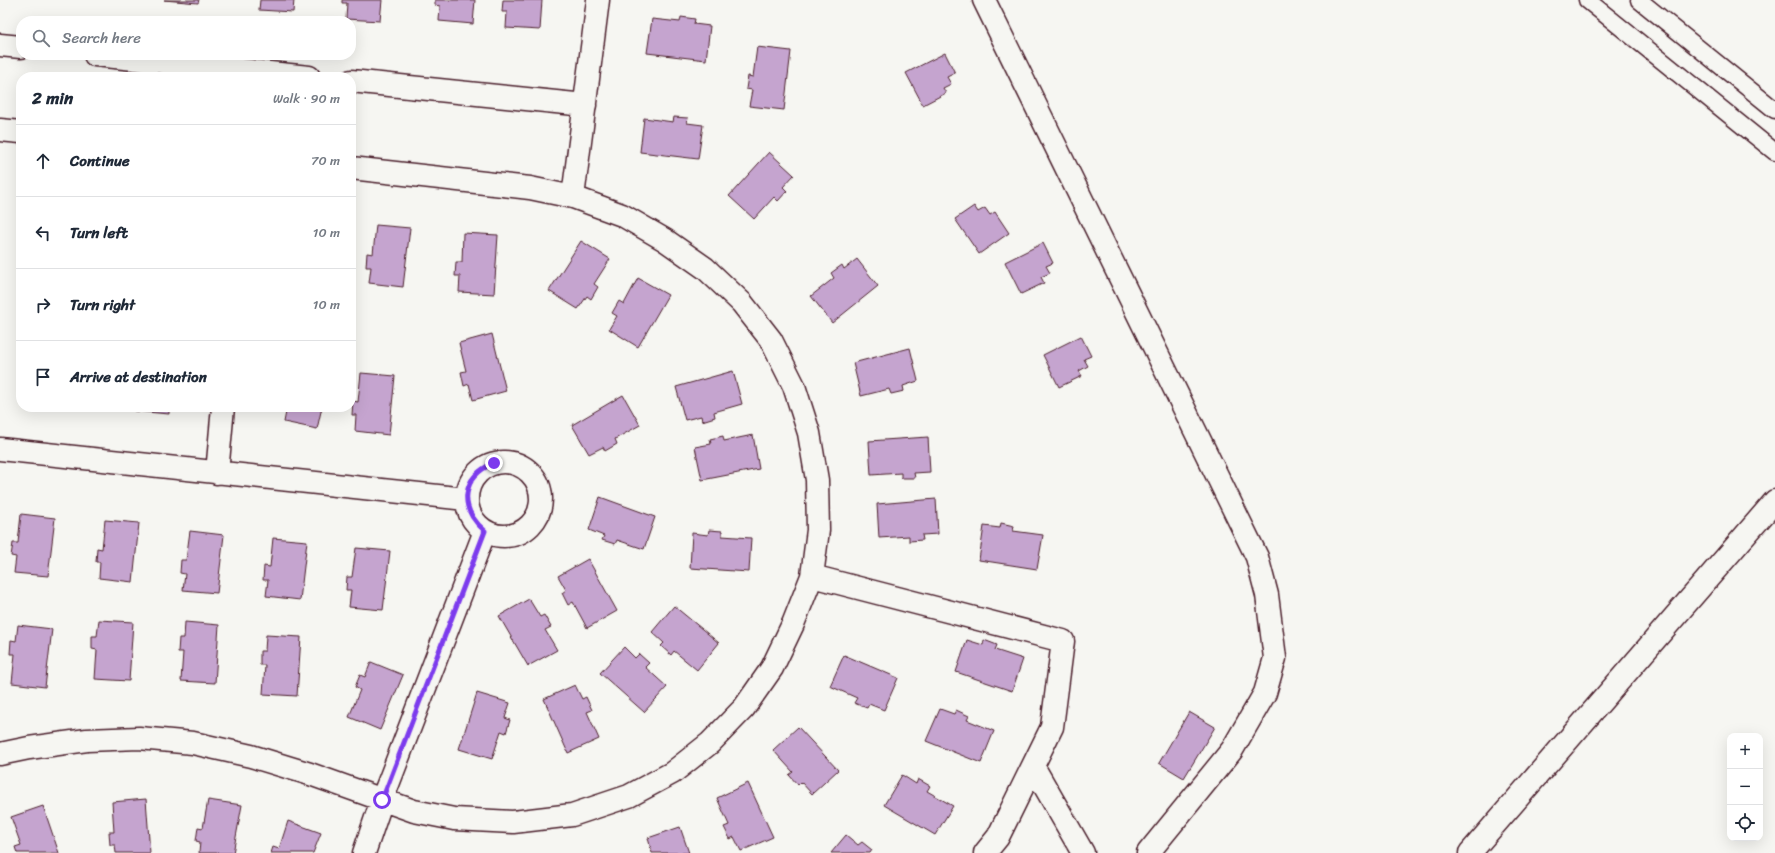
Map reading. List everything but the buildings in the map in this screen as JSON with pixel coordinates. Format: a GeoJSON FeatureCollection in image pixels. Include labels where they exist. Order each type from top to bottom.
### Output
{"type":"FeatureCollection","features":[{"type":"Feature","properties":{"kind":"street"},"geometry":{"type":"LineString","coordinates":[[573,196],[598,0]]}},
{"type":"Feature","properties":{"kind":"street"},"geometry":{"type":"LineString","coordinates":[[984,0],[1254,550],[1267,595],[1275,658],[1265,693],[1232,750],[1148,853]]}},
{"type":"Feature","properties":{"kind":"street"},"geometry":{"type":"LineString","coordinates":[[0,45],[16,47]]}},
{"type":"Feature","properties":{"kind":"street"},"geometry":{"type":"LineString","coordinates":[[144,60],[260,72]]}},
{"type":"Feature","properties":{"kind":"street"},"geometry":{"type":"LineString","coordinates":[[356,82],[585,105]]}},
{"type":"Feature","properties":{"kind":"street"},"geometry":{"type":"LineString","coordinates":[[0,130],[16,132]]}},
{"type":"Feature","properties":{"kind":"street"},"geometry":{"type":"LineString","coordinates":[[0,754],[29,748],[87,740],[139,738],[193,743],[251,756],[310,774],[414,811],[454,819],[513,822],[572,815],[629,796],[672,773],[710,743],[744,708],[772,668],[793,624],[812,576],[818,530],[817,480],[810,439],[794,386],[771,340],[742,303],[705,268],[665,240],[622,215],[573,196],[530,188],[356,169]]}},
{"type":"Feature","properties":{"kind":"street"},"geometry":{"type":"LineString","coordinates":[[218,473],[223,412]]}},
{"type":"Feature","properties":{"kind":"street"},"geometry":{"type":"LineString","coordinates":[[0,449],[466,499]]}},
{"type":"Feature","properties":{"kind":"street"},"geometry":{"type":"LineString","coordinates":[[506,461],[517,464],[527,470],[535,479],[540,490],[541,501],[538,513],[532,524],[522,532],[509,536],[496,536],[485,531],[475,523],[469,512],[466,499],[468,487],[474,476],[484,468],[494,463],[506,461]]}},
{"type":"Feature","properties":{"kind":"street"},"geometry":{"type":"LineString","coordinates":[[1470,853],[1775,502]]}},
{"type":"Feature","properties":{"kind":"street"},"geometry":{"type":"LineString","coordinates":[[364,853],[382,800],[485,531]]}},
{"type":"Feature","properties":{"kind":"street"},"geometry":{"type":"LineString","coordinates":[[812,576],[1063,641],[1052,727],[998,836],[986,853]]}},
{"type":"Feature","properties":{"kind":"street"},"geometry":{"type":"LineString","coordinates":[[1033,766],[1083,853]]}},
{"type":"Feature","properties":{"kind":"lane"},"geometry":{"type":"LineString","coordinates":[[1587,0],[1775,152]]}},
{"type":"Feature","properties":{"kind":"lane"},"geometry":{"type":"LineString","coordinates":[[1639,0],[1775,110]]}},
{"type":"Feature","properties":{"kind":"route"},"geometry":{"type":"LineString","coordinates":[[382,800],[485,531],[475,523],[469,512],[466,499],[468,487],[474,476],[484,468],[494,463]]}}]}
